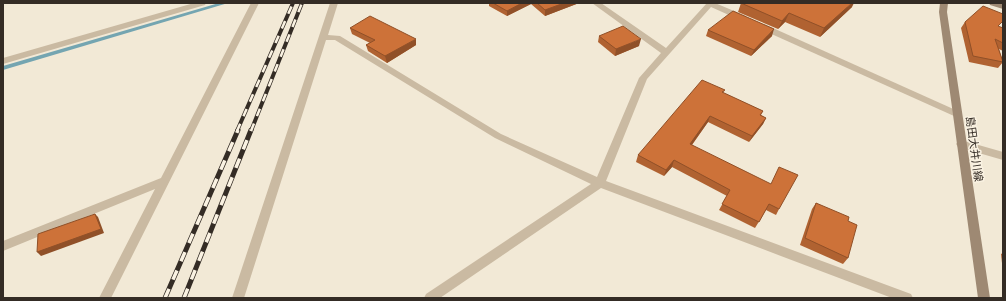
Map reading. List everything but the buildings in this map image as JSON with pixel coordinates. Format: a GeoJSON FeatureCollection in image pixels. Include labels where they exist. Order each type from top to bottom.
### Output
{"type":"FeatureCollection","features":[{"type":"Feature","properties":{"kind":"main road","name":"島田大井川線"},"geometry":{"type":"LineString","coordinates":[[944,3],[943,12],[984,298]]}},
{"type":"Feature","properties":{"kind":"main road"},"geometry":{"type":"LineString","coordinates":[[993,3],[1003,7]]}},
{"type":"Feature","properties":{"kind":"street"},"geometry":{"type":"LineString","coordinates":[[3,61],[202,3]]}},
{"type":"Feature","properties":{"kind":"street"},"geometry":{"type":"LineString","coordinates":[[105,298],[255,3]]}},
{"type":"Feature","properties":{"kind":"street"},"geometry":{"type":"LineString","coordinates":[[238,298],[334,3]]}},
{"type":"Feature","properties":{"kind":"street"},"geometry":{"type":"LineString","coordinates":[[596,3],[666,52]]}},
{"type":"Feature","properties":{"kind":"street"},"geometry":{"type":"LineString","coordinates":[[430,298],[600,183],[643,78],[711,3],[957,114]]}},
{"type":"Feature","properties":{"kind":"street"},"geometry":{"type":"LineString","coordinates":[[323,37],[336,38],[498,136],[600,183],[907,298]]}},
{"type":"Feature","properties":{"kind":"street"},"geometry":{"type":"LineString","coordinates":[[961,144],[1003,156]]}},
{"type":"Feature","properties":{"kind":"street"},"geometry":{"type":"LineString","coordinates":[[3,246],[164,181]]}},
{"type":"Feature","properties":{"kind":"waterway"},"geometry":{"type":"LineString","coordinates":[[3,68],[225,3]]}},
{"type":"Feature","properties":{"kind":"railway"},"geometry":{"type":"LineString","coordinates":[[237,131],[293,3]]}},
{"type":"Feature","properties":{"kind":"railway"},"geometry":{"type":"LineString","coordinates":[[251,131],[302,3]]}},
{"type":"Feature","properties":{"kind":"railway"},"geometry":{"type":"LineString","coordinates":[[165,298],[238,130]]}},
{"type":"Feature","properties":{"kind":"railway"},"geometry":{"type":"LineString","coordinates":[[184,298],[251,130]]}}]}
